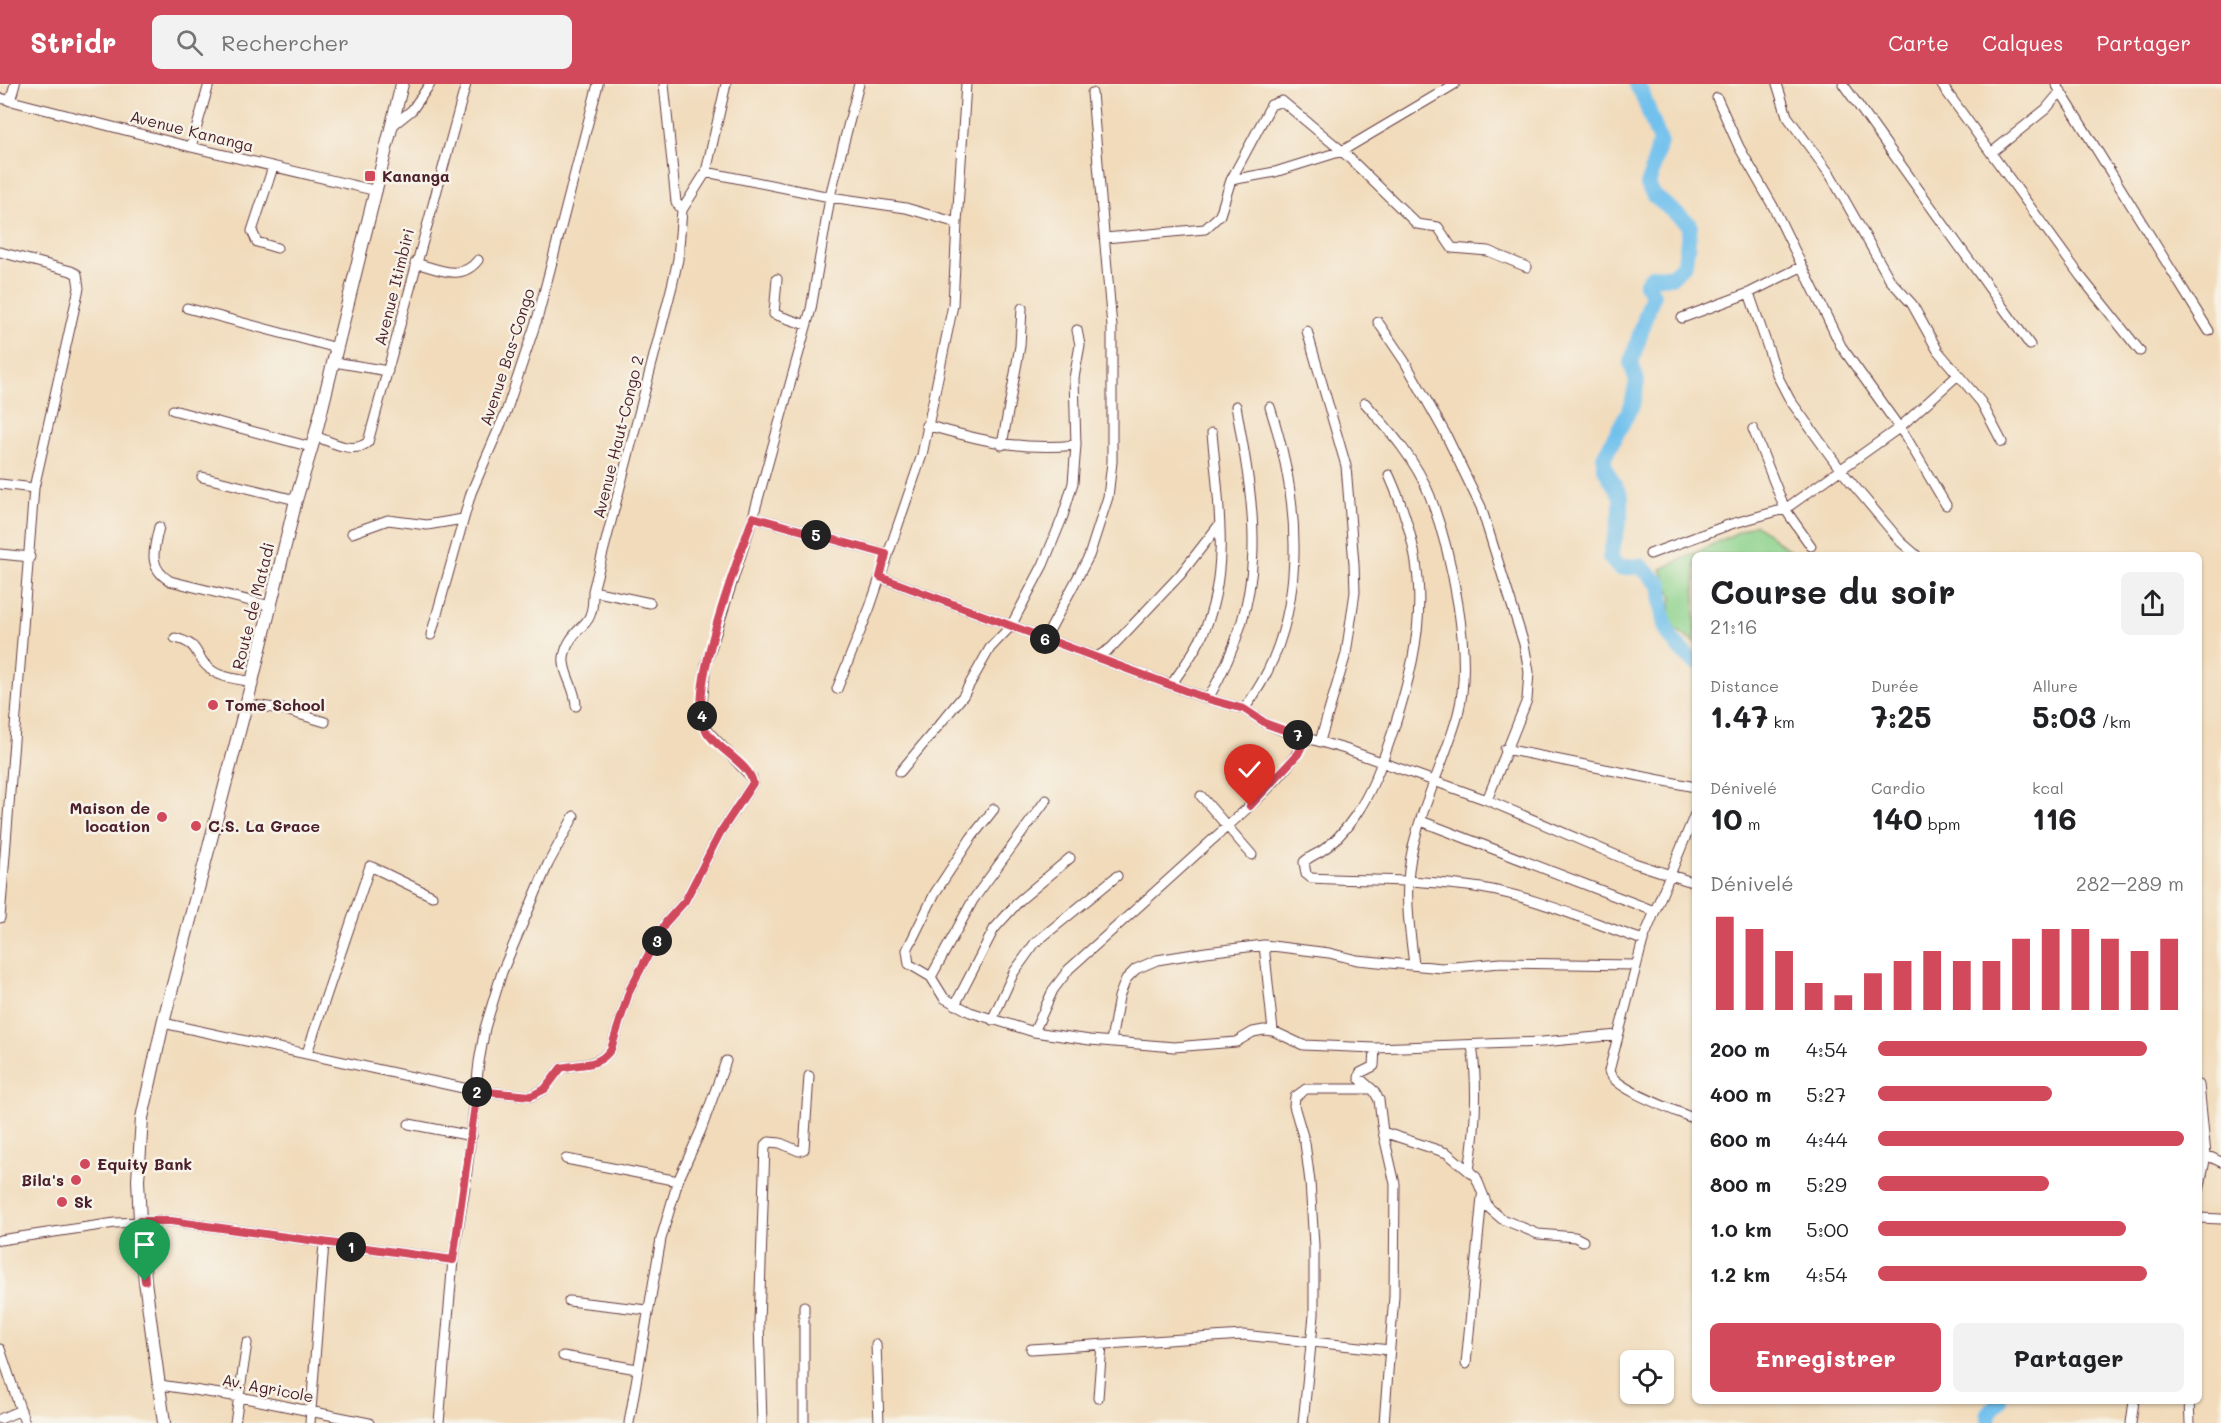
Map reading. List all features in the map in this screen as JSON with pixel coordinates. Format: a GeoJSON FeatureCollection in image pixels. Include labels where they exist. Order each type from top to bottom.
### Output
{"type":"FeatureCollection","features":[{"type":"Feature","properties":{"kind":"main road","name":"Route de Matadi"},"geometry":{"type":"LineString","coordinates":[[164,1423],[145,1281],[140,1221],[138,1180],[142,1118],[163,1023],[377,191],[402,84]]}},
{"type":"Feature","properties":{"kind":"street"},"geometry":{"type":"LineString","coordinates":[[5,100],[15,84]]}},
{"type":"Feature","properties":{"kind":"street"},"geometry":{"type":"LineString","coordinates":[[191,147],[209,84]]}},
{"type":"Feature","properties":{"kind":"street"},"geometry":{"type":"LineString","coordinates":[[392,126],[412,110],[430,84]]}},
{"type":"Feature","properties":{"kind":"street","name":"Avenue Itimbiri"},"geometry":{"type":"LineString","coordinates":[[172,410],[353,449],[361,448],[368,442],[415,263],[466,84]]}},
{"type":"Feature","properties":{"kind":"street","name":"Avenue Bas-Congo"},"geometry":{"type":"LineString","coordinates":[[431,635],[471,493],[506,412],[538,316],[598,84]]}},
{"type":"Feature","properties":{"kind":"street"},"geometry":{"type":"LineString","coordinates":[[664,84],[676,202],[682,210]]}},
{"type":"Feature","properties":{"kind":"street","name":"Avenue Haut-Congo 2"},"geometry":{"type":"LineString","coordinates":[[576,706],[576,693],[565,669],[564,657],[576,629],[587,622],[593,603],[593,591],[672,286],[678,259],[682,210],[706,172],[726,84]]}},
{"type":"Feature","properties":{"kind":"street"},"geometry":{"type":"LineString","coordinates":[[163,1023],[477,1091],[531,1096],[545,1089],[561,1068],[585,1066],[606,1056],[611,1049],[630,989],[666,922],[685,901],[720,833],[753,783],[747,772],[709,735],[701,714],[706,664],[753,517],[806,325],[822,256],[830,197],[859,84]]}},
{"type":"Feature","properties":{"kind":"street"},"geometry":{"type":"LineString","coordinates":[[837,689],[880,577],[886,554],[917,470],[953,305],[966,84]]}},
{"type":"Feature","properties":{"kind":"street"},"geometry":{"type":"LineString","coordinates":[[1231,180],[1275,172],[1342,151],[1455,84]]}},
{"type":"Feature","properties":{"kind":"street"},"geometry":{"type":"LineString","coordinates":[[1777,84],[1787,116],[1832,176],[1890,280],[1912,304],[1938,351],[1981,402],[2002,442]]}},
{"type":"Feature","properties":{"kind":"street"},"geometry":{"type":"LineString","coordinates":[[1843,84],[2030,345]]}},
{"type":"Feature","properties":{"kind":"street"},"geometry":{"type":"LineString","coordinates":[[1941,84],[2081,277],[2140,351]]}},
{"type":"Feature","properties":{"kind":"street"},"geometry":{"type":"LineString","coordinates":[[1991,153],[2046,109],[2059,88],[2209,331]]}},
{"type":"Feature","properties":{"kind":"street"},"geometry":{"type":"LineString","coordinates":[[1045,639],[1089,556],[1108,497],[1112,462],[1112,327],[1092,93]]}},
{"type":"Feature","properties":{"kind":"street"},"geometry":{"type":"LineString","coordinates":[[1717,98],[1739,147],[1774,208],[1801,267],[1825,308],[1841,346],[1929,472],[1946,505]]}},
{"type":"Feature","properties":{"kind":"street","name":"Avenue Kananga"},"geometry":{"type":"LineString","coordinates":[[5,100],[377,191]]}},
{"type":"Feature","properties":{"kind":"street"},"geometry":{"type":"LineString","coordinates":[[1105,238],[1204,230],[1220,215],[1231,180],[1271,105],[1278,100],[1286,103],[1342,151],[1417,224],[1438,227],[1443,231],[1452,248],[1488,251],[1527,267]]}},
{"type":"Feature","properties":{"kind":"street"},"geometry":{"type":"LineString","coordinates":[[273,166],[252,237],[257,242],[277,248]]}},
{"type":"Feature","properties":{"kind":"street"},"geometry":{"type":"LineString","coordinates":[[706,172],[830,197],[906,208],[957,223]]}},
{"type":"Feature","properties":{"kind":"street"},"geometry":{"type":"LineString","coordinates":[[0,252],[71,271],[76,274],[79,281],[34,488],[0,918]]}},
{"type":"Feature","properties":{"kind":"street"},"geometry":{"type":"LineString","coordinates":[[415,263],[460,274],[470,270],[478,260]]}},
{"type":"Feature","properties":{"kind":"street"},"geometry":{"type":"LineString","coordinates":[[1682,318],[1749,293],[1801,267]]}},
{"type":"Feature","properties":{"kind":"street"},"geometry":{"type":"LineString","coordinates":[[777,279],[774,314],[806,325]]}},
{"type":"Feature","properties":{"kind":"street"},"geometry":{"type":"LineString","coordinates":[[1749,293],[1778,377],[1790,400],[1840,469],[1901,542],[1913,552]]}},
{"type":"Feature","properties":{"kind":"street"},"geometry":{"type":"LineString","coordinates":[[187,308],[337,348]]}},
{"type":"Feature","properties":{"kind":"street"},"geometry":{"type":"LineString","coordinates":[[1002,445],[1020,346],[1022,308]]}},
{"type":"Feature","properties":{"kind":"street"},"geometry":{"type":"LineString","coordinates":[[1378,322],[1405,362],[1466,475],[1480,507],[1517,616],[1529,672],[1527,700],[1486,800]]}},
{"type":"Feature","properties":{"kind":"street"},"geometry":{"type":"LineString","coordinates":[[900,772],[963,696],[990,648],[1011,626],[1043,565],[1063,516],[1073,483],[1076,445],[1074,378],[1080,345],[1077,330]]}},
{"type":"Feature","properties":{"kind":"street"},"geometry":{"type":"LineString","coordinates":[[1307,332],[1346,466],[1355,592],[1346,654],[1320,741]]}},
{"type":"Feature","properties":{"kind":"street"},"geometry":{"type":"LineString","coordinates":[[333,362],[388,371]]}},
{"type":"Feature","properties":{"kind":"street"},"geometry":{"type":"LineString","coordinates":[[1650,554],[1731,524],[1785,509],[1899,428],[1958,375]]}},
{"type":"Feature","properties":{"kind":"street"},"geometry":{"type":"LineString","coordinates":[[1365,403],[1396,438],[1429,495],[1447,560],[1459,620],[1463,659],[1462,692],[1458,714],[1421,821],[1408,881],[1414,965]]}},
{"type":"Feature","properties":{"kind":"street"},"geometry":{"type":"LineString","coordinates":[[1208,699],[1244,620],[1252,580],[1254,528],[1251,487],[1236,406]]}},
{"type":"Feature","properties":{"kind":"street"},"geometry":{"type":"LineString","coordinates":[[1244,709],[1260,688],[1277,651],[1293,587],[1294,515],[1285,451],[1270,407]]}},
{"type":"Feature","properties":{"kind":"street"},"geometry":{"type":"LineString","coordinates":[[926,425],[1002,445],[1039,449],[1076,445]]}},
{"type":"Feature","properties":{"kind":"street"},"geometry":{"type":"LineString","coordinates":[[1753,429],[1785,509],[1811,546]]}},
{"type":"Feature","properties":{"kind":"street"},"geometry":{"type":"LineString","coordinates":[[1172,686],[1202,637],[1218,587],[1220,524],[1212,433]]}},
{"type":"Feature","properties":{"kind":"street"},"geometry":{"type":"LineString","coordinates":[[1389,475],[1413,538],[1420,598],[1418,636],[1412,669],[1382,762],[1356,816],[1321,851],[1304,862],[1304,868],[1311,878],[1408,881],[1482,888],[1523,899],[1643,940]]}},
{"type":"Feature","properties":{"kind":"street"},"geometry":{"type":"LineString","coordinates":[[202,477],[296,500]]}},
{"type":"Feature","properties":{"kind":"street"},"geometry":{"type":"LineString","coordinates":[[0,484],[34,488]]}},
{"type":"Feature","properties":{"kind":"street"},"geometry":{"type":"LineString","coordinates":[[753,517],[886,554]]}},
{"type":"Feature","properties":{"kind":"street"},"geometry":{"type":"LineString","coordinates":[[352,533],[388,520],[427,525],[463,519]]}},
{"type":"Feature","properties":{"kind":"street"},"geometry":{"type":"LineString","coordinates":[[1096,657],[1111,648],[1180,575],[1220,524]]}},
{"type":"Feature","properties":{"kind":"street"},"geometry":{"type":"LineString","coordinates":[[159,526],[152,557],[162,576],[170,581],[271,606]]}},
{"type":"Feature","properties":{"kind":"street"},"geometry":{"type":"LineString","coordinates":[[0,554],[30,557]]}},
{"type":"Feature","properties":{"kind":"street"},"geometry":{"type":"LineString","coordinates":[[880,577],[1172,686],[1244,709],[1267,724],[1382,762],[1486,800],[1668,875],[1692,882]]}},
{"type":"Feature","properties":{"kind":"street"},"geometry":{"type":"LineString","coordinates":[[593,591],[650,603]]}},
{"type":"Feature","properties":{"kind":"street"},"geometry":{"type":"LineString","coordinates":[[175,638],[187,641],[198,650],[202,662],[212,671],[252,682]]}},
{"type":"Feature","properties":{"kind":"street"},"geometry":{"type":"LineString","coordinates":[[246,704],[282,709],[325,722]]}},
{"type":"Feature","properties":{"kind":"street"},"geometry":{"type":"LineString","coordinates":[[1034,1032],[1053,990],[1069,969],[1226,827],[1283,771],[1298,754],[1306,738]]}},
{"type":"Feature","properties":{"kind":"street"},"geometry":{"type":"LineString","coordinates":[[1505,749],[1692,786]]}},
{"type":"Feature","properties":{"kind":"street"},"geometry":{"type":"LineString","coordinates":[[1201,796],[1252,855]]}},
{"type":"Feature","properties":{"kind":"street"},"geometry":{"type":"LineString","coordinates":[[932,977],[973,900],[1046,801]]}},
{"type":"Feature","properties":{"kind":"street"},"geometry":{"type":"LineString","coordinates":[[994,809],[971,838],[935,893],[907,950],[909,964],[932,977],[944,998],[992,1020],[1034,1032],[1174,1047],[1236,1042],[1253,1032],[1273,1031],[1303,1045],[1375,1048],[1472,1045],[1618,1035]]}},
{"type":"Feature","properties":{"kind":"street"},"geometry":{"type":"LineString","coordinates":[[439,1423],[453,1260],[472,1136],[479,1062],[485,1028],[502,972],[548,864],[574,816]]}},
{"type":"Feature","properties":{"kind":"street"},"geometry":{"type":"LineString","coordinates":[[1421,821],[1654,911]]}},
{"type":"Feature","properties":{"kind":"street"},"geometry":{"type":"LineString","coordinates":[[1692,821],[1643,940],[1609,1062],[1610,1075],[1613,1080],[1692,1118]]}},
{"type":"Feature","properties":{"kind":"street"},"geometry":{"type":"LineString","coordinates":[[955,1005],[994,929],[1020,900],[1071,858]]}},
{"type":"Feature","properties":{"kind":"street"},"geometry":{"type":"LineString","coordinates":[[307,1053],[370,866],[432,896]]}},
{"type":"Feature","properties":{"kind":"street"},"geometry":{"type":"LineString","coordinates":[[992,1020],[1014,972],[1035,943],[1117,876]]}},
{"type":"Feature","properties":{"kind":"street"},"geometry":{"type":"LineString","coordinates":[[1111,1041],[1119,997],[1126,979],[1136,969],[1167,958],[1264,945],[1329,953],[1357,960],[1442,968],[1501,963],[1635,964]]}},
{"type":"Feature","properties":{"kind":"street"},"geometry":{"type":"LineString","coordinates":[[1264,945],[1273,1031]]}},
{"type":"Feature","properties":{"kind":"street"},"geometry":{"type":"LineString","coordinates":[[1469,1170],[1474,1142],[1477,1077],[1472,1045]]}},
{"type":"Feature","properties":{"kind":"street"},"geometry":{"type":"LineString","coordinates":[[1375,1048],[1374,1066],[1359,1076],[1360,1081],[1372,1089],[1379,1100],[1383,1132],[1393,1170],[1396,1219],[1384,1423]]}},
{"type":"Feature","properties":{"kind":"street"},"geometry":{"type":"LineString","coordinates":[[629,1423],[661,1239],[678,1181],[701,1130],[726,1061]]}},
{"type":"Feature","properties":{"kind":"street"},"geometry":{"type":"LineString","coordinates":[[762,1423],[759,1323],[765,1146],[769,1142],[780,1143],[799,1151],[804,1149],[809,1076]]}},
{"type":"Feature","properties":{"kind":"street"},"geometry":{"type":"LineString","coordinates":[[1303,1423],[1313,1340],[1314,1245],[1311,1182],[1294,1097],[1306,1089],[1372,1089]]}},
{"type":"Feature","properties":{"kind":"street"},"geometry":{"type":"LineString","coordinates":[[2202,1115],[2206,1155],[2202,1176]]}},
{"type":"Feature","properties":{"kind":"street"},"geometry":{"type":"LineString","coordinates":[[409,1124],[472,1136]]}},
{"type":"Feature","properties":{"kind":"street"},"geometry":{"type":"LineString","coordinates":[[1383,1132],[1447,1154],[1469,1170],[1476,1178],[1488,1207],[1502,1219],[1526,1231],[1551,1237],[1575,1237],[1583,1241]]}},
{"type":"Feature","properties":{"kind":"street"},"geometry":{"type":"LineString","coordinates":[[2206,1155],[2221,1162]]}},
{"type":"Feature","properties":{"kind":"street"},"geometry":{"type":"LineString","coordinates":[[566,1158],[678,1181]]}},
{"type":"Feature","properties":{"kind":"street"},"geometry":{"type":"LineString","coordinates":[[1466,1364],[1482,1197]]}},
{"type":"Feature","properties":{"kind":"street"},"geometry":{"type":"LineString","coordinates":[[2202,1218],[2221,1219]]}},
{"type":"Feature","properties":{"kind":"street"},"geometry":{"type":"LineString","coordinates":[[0,1240],[52,1231],[140,1221],[171,1221],[324,1244],[453,1260]]}},
{"type":"Feature","properties":{"kind":"street"},"geometry":{"type":"LineString","coordinates":[[310,1423],[324,1244]]}},
{"type":"Feature","properties":{"kind":"street"},"geometry":{"type":"LineString","coordinates":[[569,1301],[647,1310]]}},
{"type":"Feature","properties":{"kind":"street"},"geometry":{"type":"LineString","coordinates":[[804,1306],[804,1423]]}},
{"type":"Feature","properties":{"kind":"street"},"geometry":{"type":"LineString","coordinates":[[1031,1349],[1243,1335],[1313,1340],[1390,1350]]}},
{"type":"Feature","properties":{"kind":"street"},"geometry":{"type":"LineString","coordinates":[[235,1423],[247,1342]]}},
{"type":"Feature","properties":{"kind":"street"},"geometry":{"type":"LineString","coordinates":[[876,1344],[879,1423]]}},
{"type":"Feature","properties":{"kind":"street"},"geometry":{"type":"LineString","coordinates":[[1098,1398],[1102,1344]]}},
{"type":"Feature","properties":{"kind":"street"},"geometry":{"type":"LineString","coordinates":[[0,1349],[25,1423]]}},
{"type":"Feature","properties":{"kind":"street"},"geometry":{"type":"LineString","coordinates":[[563,1356],[637,1368]]}},
{"type":"Feature","properties":{"kind":"street","name":"Av. Agricole"},"geometry":{"type":"LineString","coordinates":[[160,1385],[240,1397],[369,1423]]}},
{"type":"Feature","properties":{"kind":"street"},"geometry":{"type":"LineString","coordinates":[[2131,1423],[2134,1404]]}},
{"type":"Feature","properties":{"kind":"street"},"geometry":{"type":"LineString","coordinates":[[2189,1404],[2190,1423]]}},
{"type":"Feature","properties":{"kind":"street"},"geometry":{"type":"LineString","coordinates":[[0,1419],[21,1410]]}},
{"type":"Feature","properties":{"kind":"green space"},"geometry":{"type":"Polygon","coordinates":[[[1755,524],[1792,552],[1697,552],[1755,524]]]}},
{"type":"Feature","properties":{"kind":"green space"},"geometry":{"type":"Polygon","coordinates":[[[1692,554],[1692,641],[1668,624],[1672,596],[1661,569],[1692,554]]]}},
{"type":"Feature","properties":{"kind":"waterway"},"geometry":{"type":"LineString","coordinates":[[1636,84],[1642,93],[1660,142],[1648,185],[1654,196],[1690,225],[1685,263],[1671,277],[1652,276],[1646,284],[1653,294],[1631,363],[1637,381],[1632,405],[1604,457],[1604,467],[1621,497],[1621,513],[1610,557],[1619,568],[1640,566],[1661,585],[1662,610],[1666,629],[1676,645],[1692,660]]}},
{"type":"Feature","properties":{"kind":"waterway"},"geometry":{"type":"LineString","coordinates":[[1988,1423],[1989,1413],[1996,1404]]}},
{"type":"Feature","properties":{"kind":"place","name":"Kananga"},"geometry":{"type":"Point","coordinates":[370,176]}},
{"type":"Feature","properties":{"kind":"place","name":"Tome School"},"geometry":{"type":"Point","coordinates":[213,705]}},
{"type":"Feature","properties":{"kind":"place","name":"Maison de location"},"geometry":{"type":"Point","coordinates":[162,817]}},
{"type":"Feature","properties":{"kind":"place","name":"C.S. La Grace"},"geometry":{"type":"Point","coordinates":[196,826]}},
{"type":"Feature","properties":{"kind":"place","name":"Equity Bank"},"geometry":{"type":"Point","coordinates":[85,1164]}},
{"type":"Feature","properties":{"kind":"place","name":"Bila's"},"geometry":{"type":"Point","coordinates":[76,1180]}},
{"type":"Feature","properties":{"kind":"place","name":"Sk"},"geometry":{"type":"Point","coordinates":[62,1202]}},
{"type":"Feature","properties":{"kind":"route"},"geometry":{"type":"LineString","coordinates":[[145,1281],[140,1221],[171,1221],[453,1260],[477,1091],[531,1096],[545,1089],[556,1070],[568,1066],[585,1066],[598,1062],[606,1056],[611,1049],[630,989],[666,922],[685,901],[720,833],[753,783],[747,772],[709,735],[701,714],[706,664],[753,517],[886,554],[880,577],[1172,686],[1244,709],[1267,724],[1306,738],[1298,754],[1250,806]]}}]}
